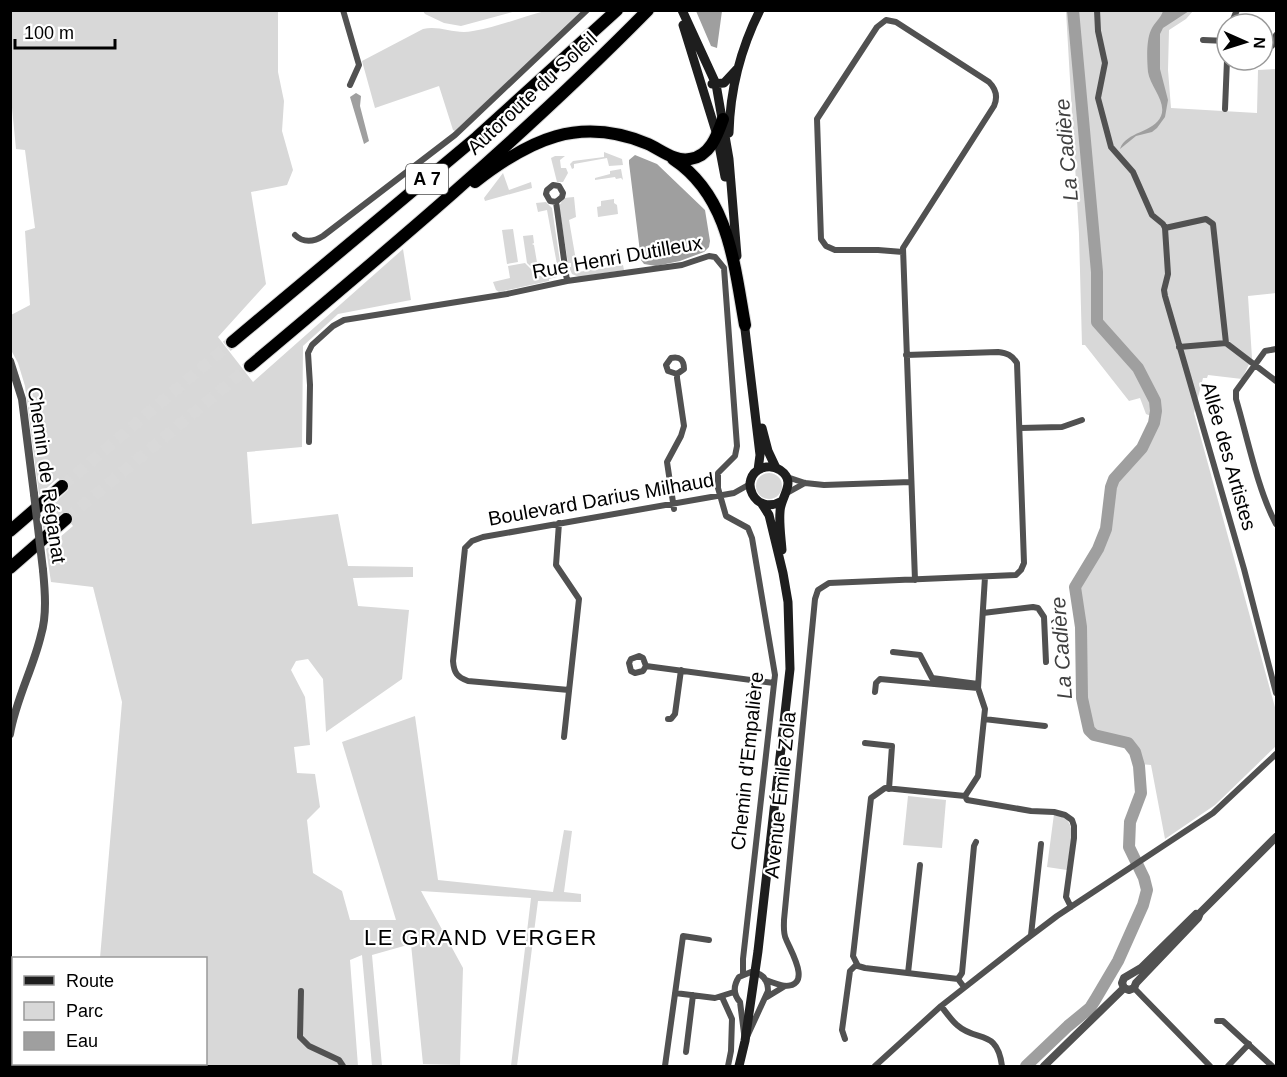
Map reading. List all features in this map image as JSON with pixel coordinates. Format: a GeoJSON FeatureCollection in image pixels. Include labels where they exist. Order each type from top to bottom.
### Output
{"type":"FeatureCollection","features":[{"type":"Feature","properties":{"kind":"highway","name":"Autoroute du Soleil"},"geometry":{"type":"LineString","coordinates":[[232,342],[477,137],[617,10]]}},
{"type":"Feature","properties":{"kind":"highway","name":"Autoroute du Soleil"},"geometry":{"type":"LineString","coordinates":[[250,366],[382,255],[499,151],[648,10]]}},
{"type":"Feature","properties":{"kind":"highway"},"geometry":{"type":"LineString","coordinates":[[622,37],[653,10]]}},
{"type":"Feature","properties":{"kind":"highway"},"geometry":{"type":"LineString","coordinates":[[664,153],[684,160],[697,158],[708,150],[723,119]]}},
{"type":"Feature","properties":{"kind":"highway"},"geometry":{"type":"LineString","coordinates":[[382,255],[505,159],[529,145],[547,138],[579,133],[610,133],[648,144],[664,153],[694,177],[710,197],[721,216],[731,250],[745,325]]}},
{"type":"Feature","properties":{"kind":"highway"},"geometry":{"type":"LineString","coordinates":[[10,531],[62,486]]}},
{"type":"Feature","properties":{"kind":"highway"},"geometry":{"type":"LineString","coordinates":[[10,568],[66,519]]}},
{"type":"Feature","properties":{"kind":"main road"},"geometry":{"type":"LineString","coordinates":[[681,10],[717,135],[735,235]]}},
{"type":"Feature","properties":{"kind":"main road"},"geometry":{"type":"LineString","coordinates":[[681,10],[716,84],[723,119],[754,394],[760,455],[758,470]]}},
{"type":"Feature","properties":{"kind":"main road"},"geometry":{"type":"LineString","coordinates":[[729,159],[731,109],[739,65],[760,10]]}},
{"type":"Feature","properties":{"kind":"main road"},"geometry":{"type":"LineString","coordinates":[[699,78],[708,84],[716,84],[728,80],[739,65]]}},
{"type":"Feature","properties":{"kind":"main road"},"geometry":{"type":"LineString","coordinates":[[754,394],[764,436],[776,468]]}},
{"type":"Feature","properties":{"kind":"main road"},"geometry":{"type":"LineString","coordinates":[[739,1066],[755,972],[790,669],[788,602],[783,573],[769,515],[762,504],[753,497],[750,484],[758,470],[770,466],[786,477],[788,483],[780,511],[783,573]]}},
{"type":"Feature","properties":{"kind":"main road"},"geometry":{"type":"LineString","coordinates":[[762,504],[772,505],[784,497]]}},
{"type":"Feature","properties":{"kind":"street"},"geometry":{"type":"LineString","coordinates":[[343,10],[358,65],[350,85]]}},
{"type":"Feature","properties":{"kind":"street"},"geometry":{"type":"LineString","coordinates":[[295,235],[304,241],[315,240],[323,236],[455,135],[587,10]]}},
{"type":"Feature","properties":{"kind":"street"},"geometry":{"type":"LineString","coordinates":[[1098,10],[1098,31],[1105,63],[1098,98],[1111,147],[1133,172],[1152,215],[1165,228],[1206,219],[1213,224],[1226,343]]}},
{"type":"Feature","properties":{"kind":"street"},"geometry":{"type":"LineString","coordinates":[[903,252],[835,250],[826,246],[821,239],[818,119],[877,27],[886,20],[896,22],[989,82],[997,96],[994,106],[906,243],[903,252],[906,355],[915,580],[1016,575],[1024,563],[1017,363],[1013,356],[1006,352],[906,355]]}},
{"type":"Feature","properties":{"kind":"street"},"geometry":{"type":"LineString","coordinates":[[1203,40],[1215,40]]}},
{"type":"Feature","properties":{"kind":"street"},"geometry":{"type":"LineString","coordinates":[[1225,109],[1227,72]]}},
{"type":"Feature","properties":{"kind":"street"},"geometry":{"type":"LineString","coordinates":[[556,202],[567,281]]}},
{"type":"Feature","properties":{"kind":"street","name":"Allée des Artistes"},"geometry":{"type":"LineString","coordinates":[[1165,228],[1168,274],[1164,290],[1244,569],[1276,693]]}},
{"type":"Feature","properties":{"kind":"street","name":"Rue Henri Dutilleux"},"geometry":{"type":"LineString","coordinates":[[309,442],[308,353],[312,345],[333,326],[348,319],[507,294],[567,281],[682,265],[709,256],[715,257],[724,268],[738,446],[735,456],[718,473],[719,495]]}},
{"type":"Feature","properties":{"kind":"street"},"geometry":{"type":"LineString","coordinates":[[1179,346],[1226,343],[1276,381]]}},
{"type":"Feature","properties":{"kind":"street"},"geometry":{"type":"LineString","coordinates":[[1276,349],[1265,351],[1236,391],[1236,399],[1268,505],[1276,524]]}},
{"type":"Feature","properties":{"kind":"street","name":"Chemin de Réganat"},"geometry":{"type":"LineString","coordinates":[[10,361],[22,399],[43,570],[44,615],[41,636],[13,718],[10,734]]}},
{"type":"Feature","properties":{"kind":"street"},"geometry":{"type":"LineString","coordinates":[[674,506],[667,462],[684,426],[677,374]]}},
{"type":"Feature","properties":{"kind":"street"},"geometry":{"type":"LineString","coordinates":[[1020,428],[1062,427],[1082,420]]}},
{"type":"Feature","properties":{"kind":"street"},"geometry":{"type":"LineString","coordinates":[[786,477],[805,483],[824,485],[911,482]]}},
{"type":"Feature","properties":{"kind":"street"},"geometry":{"type":"LineString","coordinates":[[784,497],[805,483]]}},
{"type":"Feature","properties":{"kind":"street","name":"Boulevard Darius Milhaud"},"geometry":{"type":"LineString","coordinates":[[734,493],[750,484]]}},
{"type":"Feature","properties":{"kind":"street","name":"Boulevard Darius Milhaud"},"geometry":{"type":"LineString","coordinates":[[569,690],[468,681],[459,678],[454,671],[453,661],[465,548],[472,541],[483,537],[559,523],[674,506],[719,495],[734,493],[753,497]]}},
{"type":"Feature","properties":{"kind":"street","name":"Chemin d'Empalière"},"geometry":{"type":"LineString","coordinates":[[719,495],[726,516],[748,528],[752,538],[775,669],[763,766],[743,974]]}},
{"type":"Feature","properties":{"kind":"street"},"geometry":{"type":"LineString","coordinates":[[559,523],[556,565],[579,599],[564,737]]}},
{"type":"Feature","properties":{"kind":"street"},"geometry":{"type":"LineString","coordinates":[[965,796],[978,776],[985,709],[978,686],[986,577]]}},
{"type":"Feature","properties":{"kind":"street","name":"Avenue Émile Zola"},"geometry":{"type":"LineString","coordinates":[[785,986],[794,983],[799,969],[785,938],[784,920],[815,599],[818,590],[829,583],[915,580]]}},
{"type":"Feature","properties":{"kind":"street"},"geometry":{"type":"LineString","coordinates":[[983,613],[1038,608],[1044,618],[1046,662]]}},
{"type":"Feature","properties":{"kind":"street"},"geometry":{"type":"LineString","coordinates":[[893,652],[920,655],[932,678],[978,686]]}},
{"type":"Feature","properties":{"kind":"street"},"geometry":{"type":"LineString","coordinates":[[646,666],[774,683]]}},
{"type":"Feature","properties":{"kind":"street"},"geometry":{"type":"LineString","coordinates":[[668,718],[671,719],[675,714],[681,670]]}},
{"type":"Feature","properties":{"kind":"street"},"geometry":{"type":"LineString","coordinates":[[875,692],[876,682],[880,679],[978,686]]}},
{"type":"Feature","properties":{"kind":"street"},"geometry":{"type":"LineString","coordinates":[[984,719],[1045,726]]}},
{"type":"Feature","properties":{"kind":"street"},"geometry":{"type":"LineString","coordinates":[[865,743],[892,746],[889,789]]}},
{"type":"Feature","properties":{"kind":"street"},"geometry":{"type":"LineString","coordinates":[[875,1066],[941,1006],[1031,935],[1213,813],[1276,754]]}},
{"type":"Feature","properties":{"kind":"street"},"geometry":{"type":"LineString","coordinates":[[964,987],[958,979],[865,968],[857,964],[853,956],[871,798],[885,788],[965,796],[967,800],[1065,815],[1072,820],[1074,826],[1066,897],[1071,907]]}},
{"type":"Feature","properties":{"kind":"street"},"geometry":{"type":"LineString","coordinates":[[1124,987],[1123,980],[1141,968],[1193,915],[1200,912],[1276,837]]}},
{"type":"Feature","properties":{"kind":"street"},"geometry":{"type":"LineString","coordinates":[[958,979],[962,973],[976,842]]}},
{"type":"Feature","properties":{"kind":"street"},"geometry":{"type":"LineString","coordinates":[[1031,935],[1041,844]]}},
{"type":"Feature","properties":{"kind":"street"},"geometry":{"type":"LineString","coordinates":[[908,973],[920,865]]}},
{"type":"Feature","properties":{"kind":"street"},"geometry":{"type":"LineString","coordinates":[[1124,987],[1129,990],[1135,985],[1198,918],[1200,912]]}},
{"type":"Feature","properties":{"kind":"street"},"geometry":{"type":"LineString","coordinates":[[665,1066],[683,936],[709,940]]}},
{"type":"Feature","properties":{"kind":"street"},"geometry":{"type":"LineString","coordinates":[[845,1039],[842,1030],[850,971],[857,964]]}},
{"type":"Feature","properties":{"kind":"street"},"geometry":{"type":"LineString","coordinates":[[745,1041],[740,1002],[734,992],[736,981],[743,974],[755,972],[766,980],[785,986]]}},
{"type":"Feature","properties":{"kind":"street"},"geometry":{"type":"LineString","coordinates":[[1129,976],[1134,978],[1135,985],[1210,1066]]}},
{"type":"Feature","properties":{"kind":"street"},"geometry":{"type":"LineString","coordinates":[[745,1041],[768,991],[766,980]]}},
{"type":"Feature","properties":{"kind":"street"},"geometry":{"type":"LineString","coordinates":[[740,1002],[750,1006],[760,1004],[785,986]]}},
{"type":"Feature","properties":{"kind":"street"},"geometry":{"type":"LineString","coordinates":[[1044,1066],[1124,987]]}},
{"type":"Feature","properties":{"kind":"street"},"geometry":{"type":"LineString","coordinates":[[301,991],[300,1037],[309,1046],[339,1060],[343,1066]]}},
{"type":"Feature","properties":{"kind":"street"},"geometry":{"type":"LineString","coordinates":[[675,993],[715,998],[734,992]]}},
{"type":"Feature","properties":{"kind":"street"},"geometry":{"type":"LineString","coordinates":[[686,1052],[693,995]]}},
{"type":"Feature","properties":{"kind":"street"},"geometry":{"type":"LineString","coordinates":[[722,997],[732,1018],[728,1066]]}},
{"type":"Feature","properties":{"kind":"street"},"geometry":{"type":"LineString","coordinates":[[941,1006],[957,1026],[989,1039],[997,1049],[1002,1066]]}},
{"type":"Feature","properties":{"kind":"street"},"geometry":{"type":"LineString","coordinates":[[1217,1021],[1223,1021],[1272,1066]]}},
{"type":"Feature","properties":{"kind":"street"},"geometry":{"type":"LineString","coordinates":[[1228,1066],[1249,1044]]}},
{"type":"Feature","properties":{"kind":"green space"},"geometry":{"type":"Polygon","coordinates":[[[10,11],[278,11],[278,72],[284,101],[282,131],[293,170],[287,185],[251,192],[266,284],[218,337],[253,382],[403,249],[411,300],[338,314],[303,346],[302,447],[247,452],[252,524],[338,514],[348,566],[413,567],[413,577],[353,578],[358,606],[409,610],[402,679],[326,732],[323,679],[308,659],[296,661],[291,670],[305,697],[310,745],[294,747],[297,773],[315,774],[320,807],[307,820],[313,873],[342,891],[350,920],[396,920],[342,742],[415,716],[438,880],[553,892],[564,830],[572,831],[564,892],[581,894],[581,902],[538,901],[517,1066],[511,1066],[531,898],[421,891],[463,968],[460,1065],[423,1064],[411,944],[372,955],[382,1066],[372,1066],[362,955],[350,960],[358,1066],[91,1066],[207,1065],[207,957],[100,957],[122,702],[93,587],[51,582],[46,549],[73,526],[62,513],[43,529],[42,515],[68,490],[58,478],[39,495],[25,386],[18,363],[11,350],[11,315],[30,305],[25,231],[35,228],[25,150],[16,149],[10,87],[10,11]]]}},
{"type":"Feature","properties":{"kind":"green space"},"geometry":{"type":"Polygon","coordinates":[[[423,11],[516,11],[461,26],[444,23],[423,11]]]}},
{"type":"Feature","properties":{"kind":"green space"},"geometry":{"type":"Polygon","coordinates":[[[545,11],[583,11],[455,131],[439,86],[375,108],[362,61],[423,29],[473,31],[545,11]]]}},
{"type":"Feature","properties":{"kind":"green space"},"geometry":{"type":"Polygon","coordinates":[[[1066,11],[1193,11],[1186,19],[1169,30],[1168,70],[1171,108],[1257,113],[1258,72],[1275,72],[1276,69],[1276,293],[1248,296],[1252,358],[1242,379],[1208,375],[1207,378],[1203,378],[1194,413],[1276,711],[1276,746],[1215,805],[1165,839],[1151,765],[1140,764],[1130,745],[1123,741],[1099,736],[1094,732],[1090,726],[1085,700],[1083,634],[1077,597],[1078,584],[1097,553],[1105,534],[1113,486],[1143,450],[1158,419],[1146,414],[1140,398],[1129,401],[1085,345],[1082,345],[1079,234],[1066,11]]]}},
{"type":"Feature","properties":{"kind":"green space"},"geometry":{"type":"Polygon","coordinates":[[[604,152],[622,159],[623,165],[609,166],[607,158],[574,164],[572,169],[570,164],[573,161],[604,157],[604,152]]]}},
{"type":"Feature","properties":{"kind":"green space"},"geometry":{"type":"Polygon","coordinates":[[[565,156],[560,160],[561,168],[566,168],[568,173],[563,182],[557,182],[551,158],[565,156]]]}},
{"type":"Feature","properties":{"kind":"green space"},"geometry":{"type":"Polygon","coordinates":[[[621,169],[623,180],[615,177],[595,180],[595,178],[610,174],[610,171],[621,169]]]}},
{"type":"Feature","properties":{"kind":"green space"},"geometry":{"type":"Polygon","coordinates":[[[503,173],[509,190],[531,182],[532,188],[485,201],[484,198],[503,173]]]}},
{"type":"Feature","properties":{"kind":"green space"},"geometry":{"type":"Polygon","coordinates":[[[574,197],[576,217],[569,220],[578,272],[623,265],[624,270],[579,277],[572,274],[569,267],[571,263],[568,263],[559,206],[564,198],[574,197]]]}},
{"type":"Feature","properties":{"kind":"green space"},"geometry":{"type":"Polygon","coordinates":[[[614,199],[618,214],[598,217],[597,207],[601,206],[601,201],[614,199]]]}},
{"type":"Feature","properties":{"kind":"green space"},"geometry":{"type":"Polygon","coordinates":[[[546,202],[552,208],[561,268],[558,270],[547,210],[538,212],[536,203],[546,202]]]}},
{"type":"Feature","properties":{"kind":"green space"},"geometry":{"type":"Polygon","coordinates":[[[513,229],[518,262],[507,264],[502,230],[513,229]]]}},
{"type":"Feature","properties":{"kind":"green space"},"geometry":{"type":"Polygon","coordinates":[[[533,235],[534,243],[532,244],[539,274],[527,263],[523,236],[533,235]]]}},
{"type":"Feature","properties":{"kind":"green space"},"geometry":{"type":"Polygon","coordinates":[[[525,263],[538,276],[562,271],[549,281],[499,292],[496,290],[493,282],[510,278],[508,266],[525,263]]]}},
{"type":"Feature","properties":{"kind":"green space"},"geometry":{"type":"Polygon","coordinates":[[[769,473],[778,477],[782,486],[778,495],[769,499],[760,495],[756,486],[760,477],[769,473]]]}},
{"type":"Feature","properties":{"kind":"green space"},"geometry":{"type":"Polygon","coordinates":[[[908,796],[946,800],[942,848],[903,845],[908,796]]]}},
{"type":"Feature","properties":{"kind":"green space"},"geometry":{"type":"Polygon","coordinates":[[[1054,814],[1065,819],[1071,829],[1067,870],[1047,867],[1054,814]]]}},
{"type":"Feature","properties":{"kind":"water"},"geometry":{"type":"Polygon","coordinates":[[[696,11],[722,11],[717,48],[711,46],[696,11]]]}},
{"type":"Feature","properties":{"kind":"water"},"geometry":{"type":"Polygon","coordinates":[[[1163,11],[1189,11],[1163,28],[1160,34],[1160,69],[1168,100],[1165,117],[1152,132],[1136,136],[1120,149],[1123,143],[1152,126],[1161,116],[1162,105],[1149,77],[1147,51],[1151,30],[1163,11]]]}},
{"type":"Feature","properties":{"kind":"water"},"geometry":{"type":"Polygon","coordinates":[[[356,93],[361,96],[360,106],[369,141],[364,144],[350,97],[356,93]]]}},
{"type":"Feature","properties":{"kind":"water"},"geometry":{"type":"Polygon","coordinates":[[[635,155],[657,164],[705,210],[710,241],[709,247],[704,252],[680,261],[656,266],[644,264],[641,260],[629,163],[635,155]]]}},
{"type":"Feature","properties":{"kind":"waterway","name":"La Cadière"},"geometry":{"type":"LineString","coordinates":[[1026,1066],[1090,1008],[1118,961],[1143,905],[1147,890],[1144,878],[1129,847],[1130,822],[1141,793],[1139,766],[1135,752],[1128,743],[1094,735],[1089,730],[1082,698],[1081,627],[1075,587],[1098,549],[1106,529],[1114,479],[1142,448],[1154,423],[1156,411],[1155,401],[1138,368],[1097,322],[1097,272],[1073,10]]}},
{"type":"Feature","properties":{"kind":"tunnel"},"geometry":{"type":"LineString","coordinates":[[62,486],[232,342]]}},
{"type":"Feature","properties":{"kind":"tunnel"},"geometry":{"type":"LineString","coordinates":[[66,519],[250,366]]}},
{"type":"Feature","properties":{"kind":"district","name":"LE GRAND VERGER"},"geometry":{"type":"Point","coordinates":[481,937]}}]}
